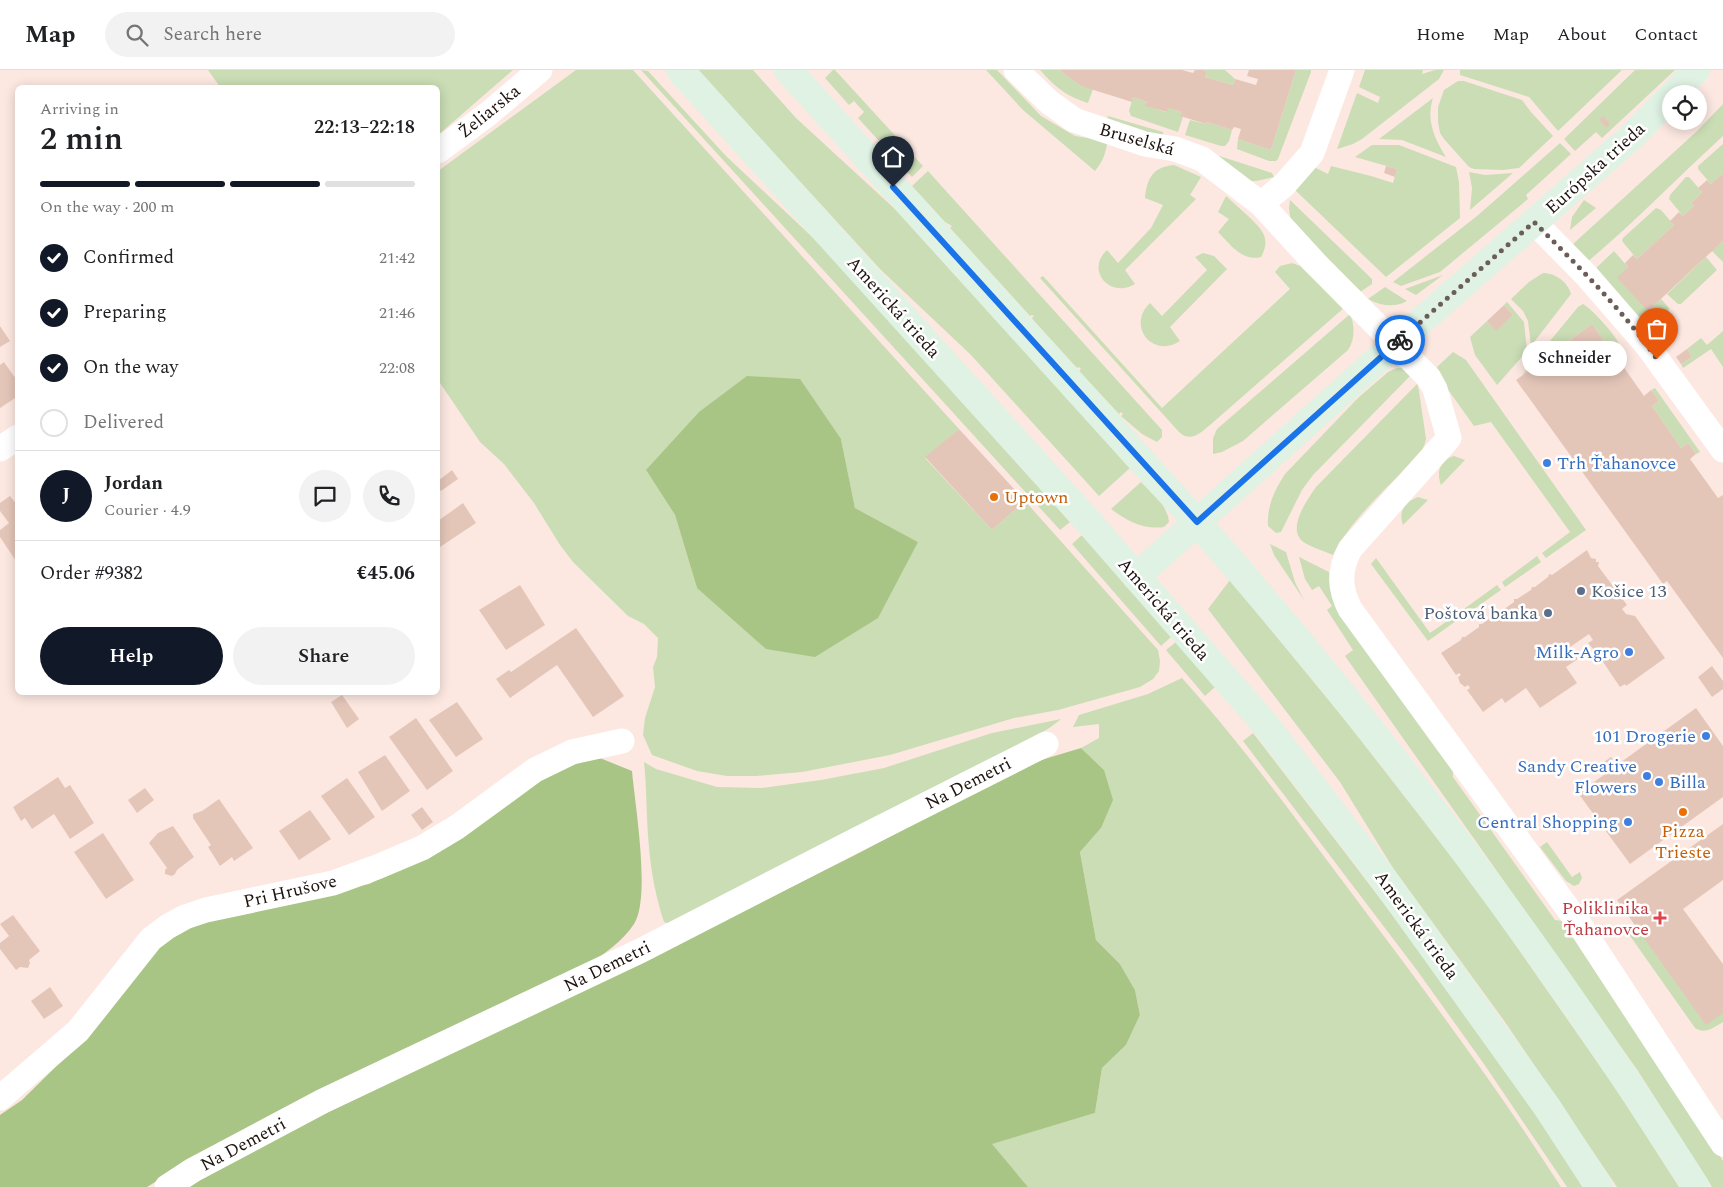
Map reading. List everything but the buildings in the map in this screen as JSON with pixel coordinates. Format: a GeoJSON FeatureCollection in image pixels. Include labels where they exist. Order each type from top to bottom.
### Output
{"type":"FeatureCollection","features":[{"type":"Feature","properties":{"kind":"street","name":"Želiarska"},"geometry":{"type":"LineString","coordinates":[[440,150],[488,114],[540,70]]}},
{"type":"Feature","properties":{"kind":"street","name":"Americká trieda"},"geometry":{"type":"LineString","coordinates":[[680,70],[1086,519],[1265,724],[1380,874],[1547,1106],[1600,1187]]}},
{"type":"Feature","properties":{"kind":"street"},"geometry":{"type":"LineString","coordinates":[[788,70],[1238,568],[1335,686],[1453,836],[1554,974],[1647,1110],[1696,1187]]}},
{"type":"Feature","properties":{"kind":"street","name":"Bruselská"},"geometry":{"type":"LineString","coordinates":[[1016,70],[1043,97],[1069,118],[1146,144],[1175,149],[1202,159],[1261,204],[1315,263],[1430,378],[1449,438],[1350,549],[1342,568],[1344,598],[1350,609],[1577,921],[1723,1144]]}},
{"type":"Feature","properties":{"kind":"street"},"geometry":{"type":"LineString","coordinates":[[1261,204],[1284,185],[1312,154],[1342,70]]}},
{"type":"Feature","properties":{"kind":"street"},"geometry":{"type":"LineString","coordinates":[[1682,85],[1696,70]]}},
{"type":"Feature","properties":{"kind":"street","name":"Európska trieda"},"geometry":{"type":"LineString","coordinates":[[1136,577],[1396,343],[1631,137],[1662,106]]}},
{"type":"Feature","properties":{"kind":"street"},"geometry":{"type":"LineString","coordinates":[[1534,222],[1587,276],[1646,344],[1723,450]]}},
{"type":"Feature","properties":{"kind":"street"},"geometry":{"type":"LineString","coordinates":[[0,449],[15,439]]}},
{"type":"Feature","properties":{"kind":"street","name":"Pri Hrušove"},"geometry":{"type":"LineString","coordinates":[[0,1098],[78,1031],[151,939],[167,927],[186,917],[206,910],[333,883],[377,867],[422,848],[457,827],[535,770],[572,752],[622,741]]}},
{"type":"Feature","properties":{"kind":"street","name":"Na Demetri"},"geometry":{"type":"LineString","coordinates":[[167,1187],[193,1170],[323,1100],[642,950],[1046,744]]}},
{"type":"Feature","properties":{"kind":"green space"},"geometry":{"type":"Polygon","coordinates":[[[208,70],[513,70],[440,133],[440,85],[219,85],[208,70]]]}},
{"type":"Feature","properties":{"kind":"green space"},"geometry":{"type":"Polygon","coordinates":[[[576,70],[633,70],[959,429],[925,458],[992,530],[1025,501],[1158,650],[1159,671],[1153,679],[1140,687],[1058,710],[1014,718],[890,755],[802,772],[756,776],[727,776],[697,771],[652,755],[643,735],[645,718],[655,687],[653,667],[657,657],[658,638],[644,624],[628,616],[573,562],[534,503],[504,464],[480,442],[440,383],[440,170],[576,70]],[[841,439],[646,470],[675,515],[697,588],[918,542],[855,508],[841,439]]]}},
{"type":"Feature","properties":{"kind":"green space"},"geometry":{"type":"Polygon","coordinates":[[[641,70],[648,71],[726,156],[825,249],[1070,522],[1060,530],[641,70]]]}},
{"type":"Feature","properties":{"kind":"green space"},"geometry":{"type":"Polygon","coordinates":[[[698,70],[753,70],[796,118],[896,210],[1130,468],[1099,496],[971,355],[880,269],[698,70]]]}},
{"type":"Feature","properties":{"kind":"green space"},"geometry":{"type":"Polygon","coordinates":[[[833,70],[923,166],[912,177],[858,118],[864,112],[854,101],[849,105],[825,78],[833,70]]]}},
{"type":"Feature","properties":{"kind":"green space"},"geometry":{"type":"Polygon","coordinates":[[[986,70],[997,70],[1041,116],[1075,136],[1107,144],[1103,159],[1095,171],[1023,110],[986,70]]]}},
{"type":"Feature","properties":{"kind":"green space"},"geometry":{"type":"Polygon","coordinates":[[[1040,70],[1059,70],[1081,86],[1093,89],[1088,103],[1061,90],[1040,70]]]}},
{"type":"Feature","properties":{"kind":"green space"},"geometry":{"type":"Polygon","coordinates":[[[1205,70],[1225,70],[1235,79],[1233,85],[1205,77],[1207,71],[1205,70]]]}},
{"type":"Feature","properties":{"kind":"green space"},"geometry":{"type":"Polygon","coordinates":[[[1296,70],[1311,70],[1311,72],[1278,159],[1276,161],[1269,161],[1237,149],[1238,139],[1271,150],[1296,70]]]}},
{"type":"Feature","properties":{"kind":"green space"},"geometry":{"type":"Polygon","coordinates":[[[1365,70],[1423,70],[1422,74],[1435,70],[1444,70],[1439,79],[1362,139],[1337,149],[1357,93],[1378,103],[1380,97],[1359,87],[1365,70]]]}},
{"type":"Feature","properties":{"kind":"green space"},"geometry":{"type":"Polygon","coordinates":[[[1460,70],[1622,70],[1558,131],[1529,97],[1460,75],[1460,70]]]}},
{"type":"Feature","properties":{"kind":"green space"},"geometry":{"type":"Polygon","coordinates":[[[1635,70],[1675,70],[1602,138],[1596,132],[1575,151],[1564,139],[1635,70]]]}},
{"type":"Feature","properties":{"kind":"green space"},"geometry":{"type":"Polygon","coordinates":[[[1458,81],[1464,81],[1522,100],[1553,136],[1519,168],[1503,170],[1474,169],[1469,167],[1444,139],[1440,133],[1438,122],[1438,107],[1444,90],[1458,81]]]}},
{"type":"Feature","properties":{"kind":"green space"},"geometry":{"type":"Polygon","coordinates":[[[1133,97],[1147,102],[1146,106],[1166,112],[1168,108],[1182,112],[1181,116],[1183,117],[1178,132],[1131,116],[1129,111],[1133,97]]]}},
{"type":"Feature","properties":{"kind":"green space"},"geometry":{"type":"Polygon","coordinates":[[[1433,98],[1430,114],[1432,129],[1446,157],[1402,140],[1379,139],[1433,98]]]}},
{"type":"Feature","properties":{"kind":"green space"},"geometry":{"type":"Polygon","coordinates":[[[1723,104],[1723,136],[1586,263],[1573,244],[1698,130],[1707,130],[1707,121],[1723,104]]]}},
{"type":"Feature","properties":{"kind":"green space"},"geometry":{"type":"Polygon","coordinates":[[[1108,116],[1163,132],[1163,139],[1107,121],[1108,116]]]}},
{"type":"Feature","properties":{"kind":"green space"},"geometry":{"type":"Polygon","coordinates":[[[1190,120],[1206,124],[1207,122],[1232,130],[1229,141],[1225,146],[1221,146],[1185,135],[1190,120]]]}},
{"type":"Feature","properties":{"kind":"green space"},"geometry":{"type":"Polygon","coordinates":[[[1560,143],[1571,154],[1526,195],[1528,199],[1440,272],[1401,286],[1393,282],[1477,216],[1560,143]]]}},
{"type":"Feature","properties":{"kind":"green space"},"geometry":{"type":"Polygon","coordinates":[[[1723,144],[1723,173],[1711,184],[1698,169],[1698,166],[1723,144]]]}},
{"type":"Feature","properties":{"kind":"green space"},"geometry":{"type":"Polygon","coordinates":[[[1372,145],[1399,145],[1456,167],[1459,182],[1460,218],[1386,277],[1294,189],[1310,165],[1328,174],[1331,166],[1393,183],[1397,169],[1355,157],[1372,145]]]}},
{"type":"Feature","properties":{"kind":"green space"},"geometry":{"type":"Polygon","coordinates":[[[1204,151],[1272,173],[1274,177],[1249,181],[1204,151]]]}},
{"type":"Feature","properties":{"kind":"green space"},"geometry":{"type":"Polygon","coordinates":[[[1174,165],[1201,177],[1190,195],[1196,199],[1125,270],[1135,284],[1126,288],[1117,288],[1109,285],[1100,274],[1101,258],[1107,250],[1118,263],[1151,228],[1163,205],[1145,198],[1147,185],[1156,171],[1174,165]]]}},
{"type":"Feature","properties":{"kind":"green space"},"geometry":{"type":"Polygon","coordinates":[[[928,171],[1162,430],[1162,437],[1157,442],[1142,434],[1121,416],[1123,414],[1121,412],[1119,414],[1079,371],[1081,369],[1077,368],[1033,320],[1034,316],[1030,316],[950,228],[952,226],[945,222],[912,186],[928,171]]]}},
{"type":"Feature","properties":{"kind":"green space"},"geometry":{"type":"Polygon","coordinates":[[[1469,172],[1485,175],[1513,173],[1470,210],[1472,188],[1469,172]]]}},
{"type":"Feature","properties":{"kind":"green space"},"geometry":{"type":"Polygon","coordinates":[[[1686,177],[1689,177],[1702,192],[1691,203],[1694,206],[1683,216],[1669,199],[1670,195],[1686,177]]]}},
{"type":"Feature","properties":{"kind":"green space"},"geometry":{"type":"Polygon","coordinates":[[[1226,196],[1252,220],[1263,234],[1265,244],[1261,257],[1254,258],[1242,254],[1232,247],[1218,232],[1229,219],[1218,212],[1226,196]]]}},
{"type":"Feature","properties":{"kind":"green space"},"geometry":{"type":"Polygon","coordinates":[[[1290,200],[1372,279],[1372,284],[1360,292],[1291,223],[1290,200]]]}},
{"type":"Feature","properties":{"kind":"green space"},"geometry":{"type":"Polygon","coordinates":[[[1584,200],[1596,208],[1570,230],[1572,217],[1584,200]]]}},
{"type":"Feature","properties":{"kind":"green space"},"geometry":{"type":"Polygon","coordinates":[[[1656,208],[1661,210],[1674,225],[1637,259],[1622,241],[1623,238],[1656,208]]]}},
{"type":"Feature","properties":{"kind":"green space"},"geometry":{"type":"Polygon","coordinates":[[[1723,241],[1723,262],[1712,251],[1723,241]]]}},
{"type":"Feature","properties":{"kind":"green space"},"geometry":{"type":"Polygon","coordinates":[[[1614,251],[1628,267],[1648,311],[1661,299],[1669,308],[1668,313],[1656,323],[1645,322],[1639,318],[1594,270],[1614,251]]]}},
{"type":"Feature","properties":{"kind":"green space"},"geometry":{"type":"Polygon","coordinates":[[[1203,253],[1214,256],[1227,269],[1170,327],[1180,341],[1161,346],[1152,343],[1142,330],[1143,312],[1150,303],[1162,316],[1207,270],[1195,257],[1203,253]]]}},
{"type":"Feature","properties":{"kind":"green space"},"geometry":{"type":"Polygon","coordinates":[[[1706,257],[1717,270],[1681,304],[1678,304],[1667,294],[1706,257]]]}},
{"type":"Feature","properties":{"kind":"green space"},"geometry":{"type":"Polygon","coordinates":[[[1292,263],[1300,266],[1345,307],[1210,425],[1199,434],[1191,437],[1179,432],[1040,278],[1043,276],[1162,408],[1290,289],[1275,272],[1280,266],[1292,263]]]}},
{"type":"Feature","properties":{"kind":"green space"},"geometry":{"type":"Polygon","coordinates":[[[1543,273],[1548,273],[1560,279],[1567,286],[1571,294],[1531,346],[1528,321],[1523,311],[1511,299],[1529,282],[1543,273]]]}},
{"type":"Feature","properties":{"kind":"green space"},"geometry":{"type":"Polygon","coordinates":[[[1443,275],[1416,295],[1405,289],[1443,275]]]}},
{"type":"Feature","properties":{"kind":"green space"},"geometry":{"type":"Polygon","coordinates":[[[1385,287],[1407,301],[1398,305],[1388,305],[1368,299],[1385,287]]]}},
{"type":"Feature","properties":{"kind":"green space"},"geometry":{"type":"Polygon","coordinates":[[[1507,302],[1524,322],[1527,351],[1497,385],[1475,355],[1470,337],[1487,321],[1496,330],[1513,315],[1504,305],[1507,302]]]}},
{"type":"Feature","properties":{"kind":"green space"},"geometry":{"type":"Polygon","coordinates":[[[1583,304],[1606,326],[1621,346],[1622,351],[1614,340],[1607,345],[1592,324],[1522,375],[1578,307],[1583,304]]]}},
{"type":"Feature","properties":{"kind":"green space"},"geometry":{"type":"Polygon","coordinates":[[[1350,314],[1354,332],[1348,350],[1243,441],[1222,452],[1213,454],[1213,438],[1217,429],[1350,314]]]}},
{"type":"Feature","properties":{"kind":"green space"},"geometry":{"type":"Polygon","coordinates":[[[1723,331],[1723,367],[1711,349],[1683,368],[1681,364],[1692,357],[1687,349],[1701,338],[1707,345],[1723,331]]]}},
{"type":"Feature","properties":{"kind":"green space"},"geometry":{"type":"Polygon","coordinates":[[[1453,352],[1466,360],[1586,530],[1546,558],[1542,553],[1570,532],[1491,422],[1474,426],[1439,377],[1437,367],[1453,352]]]}},
{"type":"Feature","properties":{"kind":"green space"},"geometry":{"type":"Polygon","coordinates":[[[1402,368],[1412,374],[1313,475],[1302,490],[1281,532],[1276,533],[1268,526],[1270,505],[1285,474],[1358,398],[1388,372],[1402,368]]]}},
{"type":"Feature","properties":{"kind":"green space"},"geometry":{"type":"Polygon","coordinates":[[[747,376],[800,379],[841,439],[855,508],[918,542],[878,618],[815,657],[766,649],[697,588],[675,515],[646,470],[699,412],[747,376]]]}},
{"type":"Feature","properties":{"kind":"green space"},"geometry":{"type":"Polygon","coordinates":[[[1417,384],[1426,439],[1420,454],[1361,515],[1340,542],[1333,555],[1301,540],[1298,534],[1298,520],[1304,505],[1316,487],[1417,384]]]}},
{"type":"Feature","properties":{"kind":"green space"},"geometry":{"type":"Polygon","coordinates":[[[1655,388],[1700,452],[1696,454],[1688,443],[1681,448],[1652,406],[1659,401],[1651,390],[1655,388]]]}},
{"type":"Feature","properties":{"kind":"green space"},"geometry":{"type":"Polygon","coordinates":[[[1454,456],[1465,460],[1441,485],[1440,467],[1445,460],[1454,456]]]}},
{"type":"Feature","properties":{"kind":"green space"},"geometry":{"type":"Polygon","coordinates":[[[1141,482],[1163,505],[1169,522],[1164,527],[1157,528],[1136,524],[1111,509],[1141,482]]]}},
{"type":"Feature","properties":{"kind":"green space"},"geometry":{"type":"Polygon","coordinates":[[[1418,497],[1428,500],[1403,525],[1402,511],[1406,504],[1418,497]]]}},
{"type":"Feature","properties":{"kind":"green space"},"geometry":{"type":"Polygon","coordinates":[[[1082,535],[1172,636],[1161,646],[1072,544],[1082,535]]]}},
{"type":"Feature","properties":{"kind":"green space"},"geometry":{"type":"Polygon","coordinates":[[[1270,544],[1286,552],[1295,582],[1304,600],[1274,555],[1270,544]]]}},
{"type":"Feature","properties":{"kind":"green space"},"geometry":{"type":"Polygon","coordinates":[[[1537,556],[1541,562],[1505,587],[1502,582],[1537,556]]]}},
{"type":"Feature","properties":{"kind":"green space"},"geometry":{"type":"Polygon","coordinates":[[[1299,557],[1329,572],[1330,589],[1453,765],[1453,777],[1555,920],[1564,921],[1628,1008],[1723,1161],[1723,1187],[1712,1187],[1638,1071],[1345,656],[1353,650],[1327,610],[1332,606],[1319,586],[1312,590],[1305,579],[1299,557]]]}},
{"type":"Feature","properties":{"kind":"green space"},"geometry":{"type":"Polygon","coordinates":[[[1376,558],[1430,633],[1453,617],[1456,621],[1428,641],[1371,564],[1376,558]]]}},
{"type":"Feature","properties":{"kind":"green space"},"geometry":{"type":"Polygon","coordinates":[[[1230,580],[1345,720],[1475,887],[1616,1089],[1679,1187],[1617,1187],[1505,1022],[1393,868],[1340,782],[1208,609],[1230,580]]]}},
{"type":"Feature","properties":{"kind":"green space"},"geometry":{"type":"Polygon","coordinates":[[[1497,585],[1501,590],[1461,618],[1457,614],[1497,585]]]}},
{"type":"Feature","properties":{"kind":"green space"},"geometry":{"type":"Polygon","coordinates":[[[1176,642],[1215,687],[1205,696],[1166,650],[1176,642]]]}},
{"type":"Feature","properties":{"kind":"green space"},"geometry":{"type":"Polygon","coordinates":[[[1182,678],[1224,726],[1264,777],[1398,955],[1482,1070],[1561,1187],[1028,1187],[991,1144],[1095,1113],[1102,1068],[1126,1045],[1140,1015],[1135,990],[1120,964],[1096,940],[1080,852],[1101,828],[1104,770],[1081,748],[1099,738],[1099,724],[1073,727],[1079,715],[1148,694],[1182,678]]]}},
{"type":"Feature","properties":{"kind":"green space"},"geometry":{"type":"Polygon","coordinates":[[[1061,719],[1032,738],[981,765],[671,924],[664,922],[651,866],[644,762],[656,769],[717,787],[762,788],[821,780],[884,768],[992,733],[1061,719]]]}},
{"type":"Feature","properties":{"kind":"green space"},"geometry":{"type":"Polygon","coordinates":[[[1253,733],[1465,1013],[1506,1070],[1584,1187],[1567,1187],[1484,1064],[1416,969],[1243,741],[1253,733]]]}},
{"type":"Feature","properties":{"kind":"green space"},"geometry":{"type":"Polygon","coordinates":[[[1081,748],[1104,770],[1113,800],[1101,828],[1080,852],[1096,940],[1120,964],[1135,990],[1140,1015],[1126,1045],[1102,1068],[1095,1113],[992,1144],[1028,1187],[187,1187],[324,1114],[656,955],[857,854],[1028,764],[1081,748]]]}},
{"type":"Feature","properties":{"kind":"green space"},"geometry":{"type":"Polygon","coordinates":[[[579,758],[600,758],[632,771],[642,873],[639,911],[634,924],[619,942],[607,952],[588,965],[193,1159],[147,1187],[0,1187],[0,1115],[22,1100],[85,1038],[167,937],[227,913],[369,884],[413,863],[536,778],[579,758]]]}},
{"type":"Feature","properties":{"kind":"green space"},"geometry":{"type":"Polygon","coordinates":[[[1547,842],[1572,877],[1580,872],[1582,878],[1579,884],[1574,886],[1566,881],[1540,847],[1547,842]]]}},
{"type":"Feature","properties":{"kind":"green space"},"geometry":{"type":"Polygon","coordinates":[[[1636,927],[1723,1013],[1723,1022],[1713,1028],[1702,1031],[1695,1028],[1628,933],[1636,927]]]}},
{"type":"Feature","properties":{"kind":"way so far"},"geometry":{"type":"LineString","coordinates":[[1400,340],[1534,222],[1587,276],[1657,359]]}},
{"type":"Feature","properties":{"kind":"place","name":"Schneider"},"geometry":{"type":"Point","coordinates":[1657,359]}},
{"type":"Feature","properties":{"kind":"place","name":"Trh Ťahanovce"},"geometry":{"type":"Point","coordinates":[1547,463]}},
{"type":"Feature","properties":{"kind":"place","name":"Uptown"},"geometry":{"type":"Point","coordinates":[994,497]}},
{"type":"Feature","properties":{"kind":"place","name":"Košice 13"},"geometry":{"type":"Point","coordinates":[1581,591]}},
{"type":"Feature","properties":{"kind":"place","name":"Poštová banka"},"geometry":{"type":"Point","coordinates":[1548,613]}},
{"type":"Feature","properties":{"kind":"place","name":"Milk-Agro"},"geometry":{"type":"Point","coordinates":[1629,652]}},
{"type":"Feature","properties":{"kind":"place","name":"101 Drogerie"},"geometry":{"type":"Point","coordinates":[1706,736]}},
{"type":"Feature","properties":{"kind":"place","name":"Sandy Creative Flowers"},"geometry":{"type":"Point","coordinates":[1647,776]}},
{"type":"Feature","properties":{"kind":"place","name":"Billa"},"geometry":{"type":"Point","coordinates":[1659,782]}},
{"type":"Feature","properties":{"kind":"place","name":"Pizza Trieste"},"geometry":{"type":"Point","coordinates":[1683,812]}},
{"type":"Feature","properties":{"kind":"place","name":"Central Shopping"},"geometry":{"type":"Point","coordinates":[1628,822]}},
{"type":"Feature","properties":{"kind":"place","name":"Poliklinika Ťahanovce"},"geometry":{"type":"Point","coordinates":[1660,918]}},
{"type":"Feature","properties":{"kind":"route"},"geometry":{"type":"LineString","coordinates":[[893,187],[1197,522],[1400,340]]}}]}
